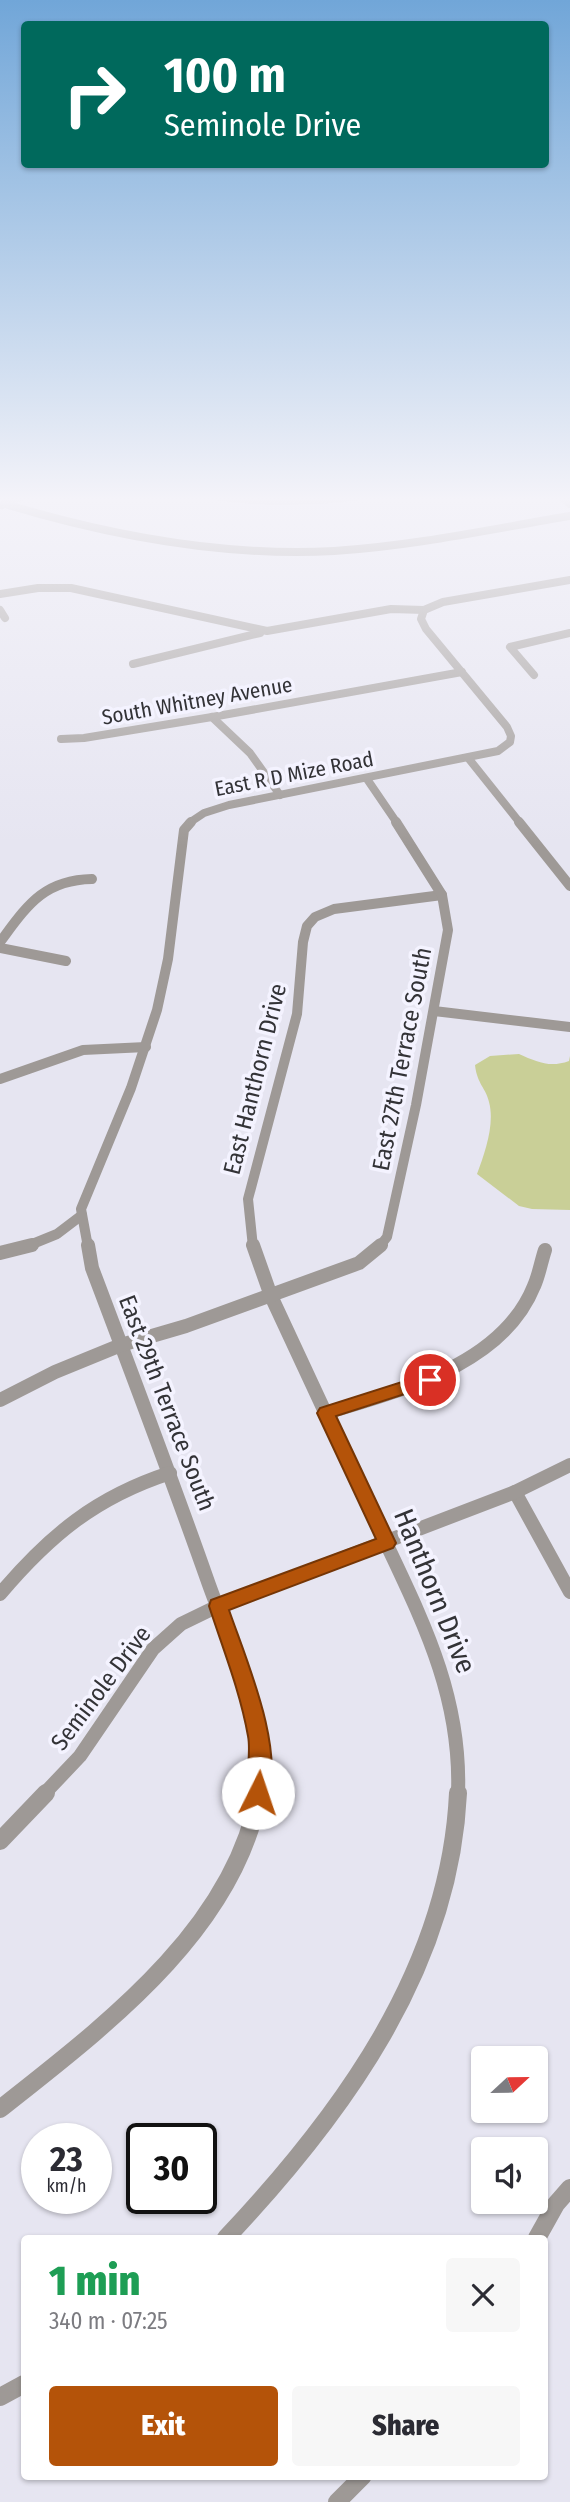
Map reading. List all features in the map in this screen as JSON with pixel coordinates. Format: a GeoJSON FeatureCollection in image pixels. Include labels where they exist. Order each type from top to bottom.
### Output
{"type":"FeatureCollection","features":[{"type":"Feature","properties":{"kind":"street"},"geometry":{"type":"LineString","coordinates":[[179,612],[267,631]]}},
{"type":"Feature","properties":{"kind":"street"},"geometry":{"type":"LineString","coordinates":[[133,664],[267,631],[375,612]]}},
{"type":"Feature","properties":{"kind":"street","name":"East R D Mize Road"},"geometry":{"type":"LineString","coordinates":[[82,1214],[81,1209],[112,1128],[146,1047],[169,959],[184,830],[190,821],[201,812],[469,759],[498,751],[510,742],[511,736],[507,727],[422,623],[424,612]]}},
{"type":"Feature","properties":{"kind":"street"},"geometry":{"type":"LineString","coordinates":[[534,676],[510,650],[513,644],[570,633]]}},
{"type":"Feature","properties":{"kind":"street","name":"South Whitney Avenue"},"geometry":{"type":"LineString","coordinates":[[61,739],[84,738],[212,718],[462,672]]}},
{"type":"Feature","properties":{"kind":"street"},"geometry":{"type":"LineString","coordinates":[[212,718],[250,753],[280,795]]}},
{"type":"Feature","properties":{"kind":"street"},"geometry":{"type":"LineString","coordinates":[[469,759],[570,886]]}},
{"type":"Feature","properties":{"kind":"street","name":"East 27th Terrace South"},"geometry":{"type":"LineString","coordinates":[[0,1400],[55,1372],[121,1345],[186,1326],[359,1263],[375,1252],[387,1237],[448,930],[442,895],[367,779]]}},
{"type":"Feature","properties":{"kind":"street"},"geometry":{"type":"LineString","coordinates":[[0,942],[27,907],[48,888],[69,879],[92,879]]}},
{"type":"Feature","properties":{"kind":"street","name":"East Hanthorn Drive"},"geometry":{"type":"LineString","coordinates":[[271,1296],[253,1248],[248,1199],[298,1014],[306,927],[318,916],[334,909],[442,895]]}},
{"type":"Feature","properties":{"kind":"street"},"geometry":{"type":"LineString","coordinates":[[0,948],[66,961]]}},
{"type":"Feature","properties":{"kind":"street"},"geometry":{"type":"LineString","coordinates":[[433,1011],[570,1027]]}},
{"type":"Feature","properties":{"kind":"street"},"geometry":{"type":"LineString","coordinates":[[0,1079],[83,1050],[146,1047]]}},
{"type":"Feature","properties":{"kind":"street"},"geometry":{"type":"LineString","coordinates":[[0,1253],[32,1245],[57,1234],[82,1214]]}},
{"type":"Feature","properties":{"kind":"street","name":"East 29th Terrace South"},"geometry":{"type":"LineString","coordinates":[[0,2109],[125,2006],[187,1938],[230,1873],[247,1838],[261,1778],[261,1749],[253,1709],[170,1473],[92,1268],[82,1214]]}},
{"type":"Feature","properties":{"kind":"street"},"geometry":{"type":"LineString","coordinates":[[326,1413],[430,1380],[481,1350],[505,1329],[524,1306],[541,1276],[545,1250]]}},
{"type":"Feature","properties":{"kind":"street","name":"Hanthorn Drive"},"geometry":{"type":"LineString","coordinates":[[229,2235],[257,2207],[317,2136],[377,2045],[412,1980],[434,1923],[449,1867],[458,1802],[458,1759],[449,1700],[436,1652],[271,1296]]}},
{"type":"Feature","properties":{"kind":"street","name":"Seminole Drive"},"geometry":{"type":"LineString","coordinates":[[0,1841],[80,1756],[153,1648],[181,1624],[218,1606],[515,1492],[570,1465]]}},
{"type":"Feature","properties":{"kind":"street"},"geometry":{"type":"LineString","coordinates":[[0,1594],[27,1561],[59,1531],[90,1508],[113,1494],[170,1473]]}},
{"type":"Feature","properties":{"kind":"street"},"geometry":{"type":"LineString","coordinates":[[515,1492],[570,1592]]}},
{"type":"Feature","properties":{"kind":"street"},"geometry":{"type":"LineString","coordinates":[[539,2235],[556,2204],[570,2188]]}},
{"type":"Feature","properties":{"kind":"street"},"geometry":{"type":"LineString","coordinates":[[0,2398],[21,2386]]}},
{"type":"Feature","properties":{"kind":"street"},"geometry":{"type":"LineString","coordinates":[[337,2502],[359,2480]]}},
{"type":"Feature","properties":{"kind":"green space"},"geometry":{"type":"Polygon","coordinates":[[[519,1054],[550,1064],[569,1061],[570,1056],[570,1210],[519,1206],[477,1174],[486,1148],[491,1111],[475,1065],[490,1056],[519,1054]]]}},
{"type":"Feature","properties":{"kind":"route"},"geometry":{"type":"LineString","coordinates":[[258,1793],[261,1749],[253,1709],[218,1606],[387,1543],[326,1413],[430,1380]]}}]}
